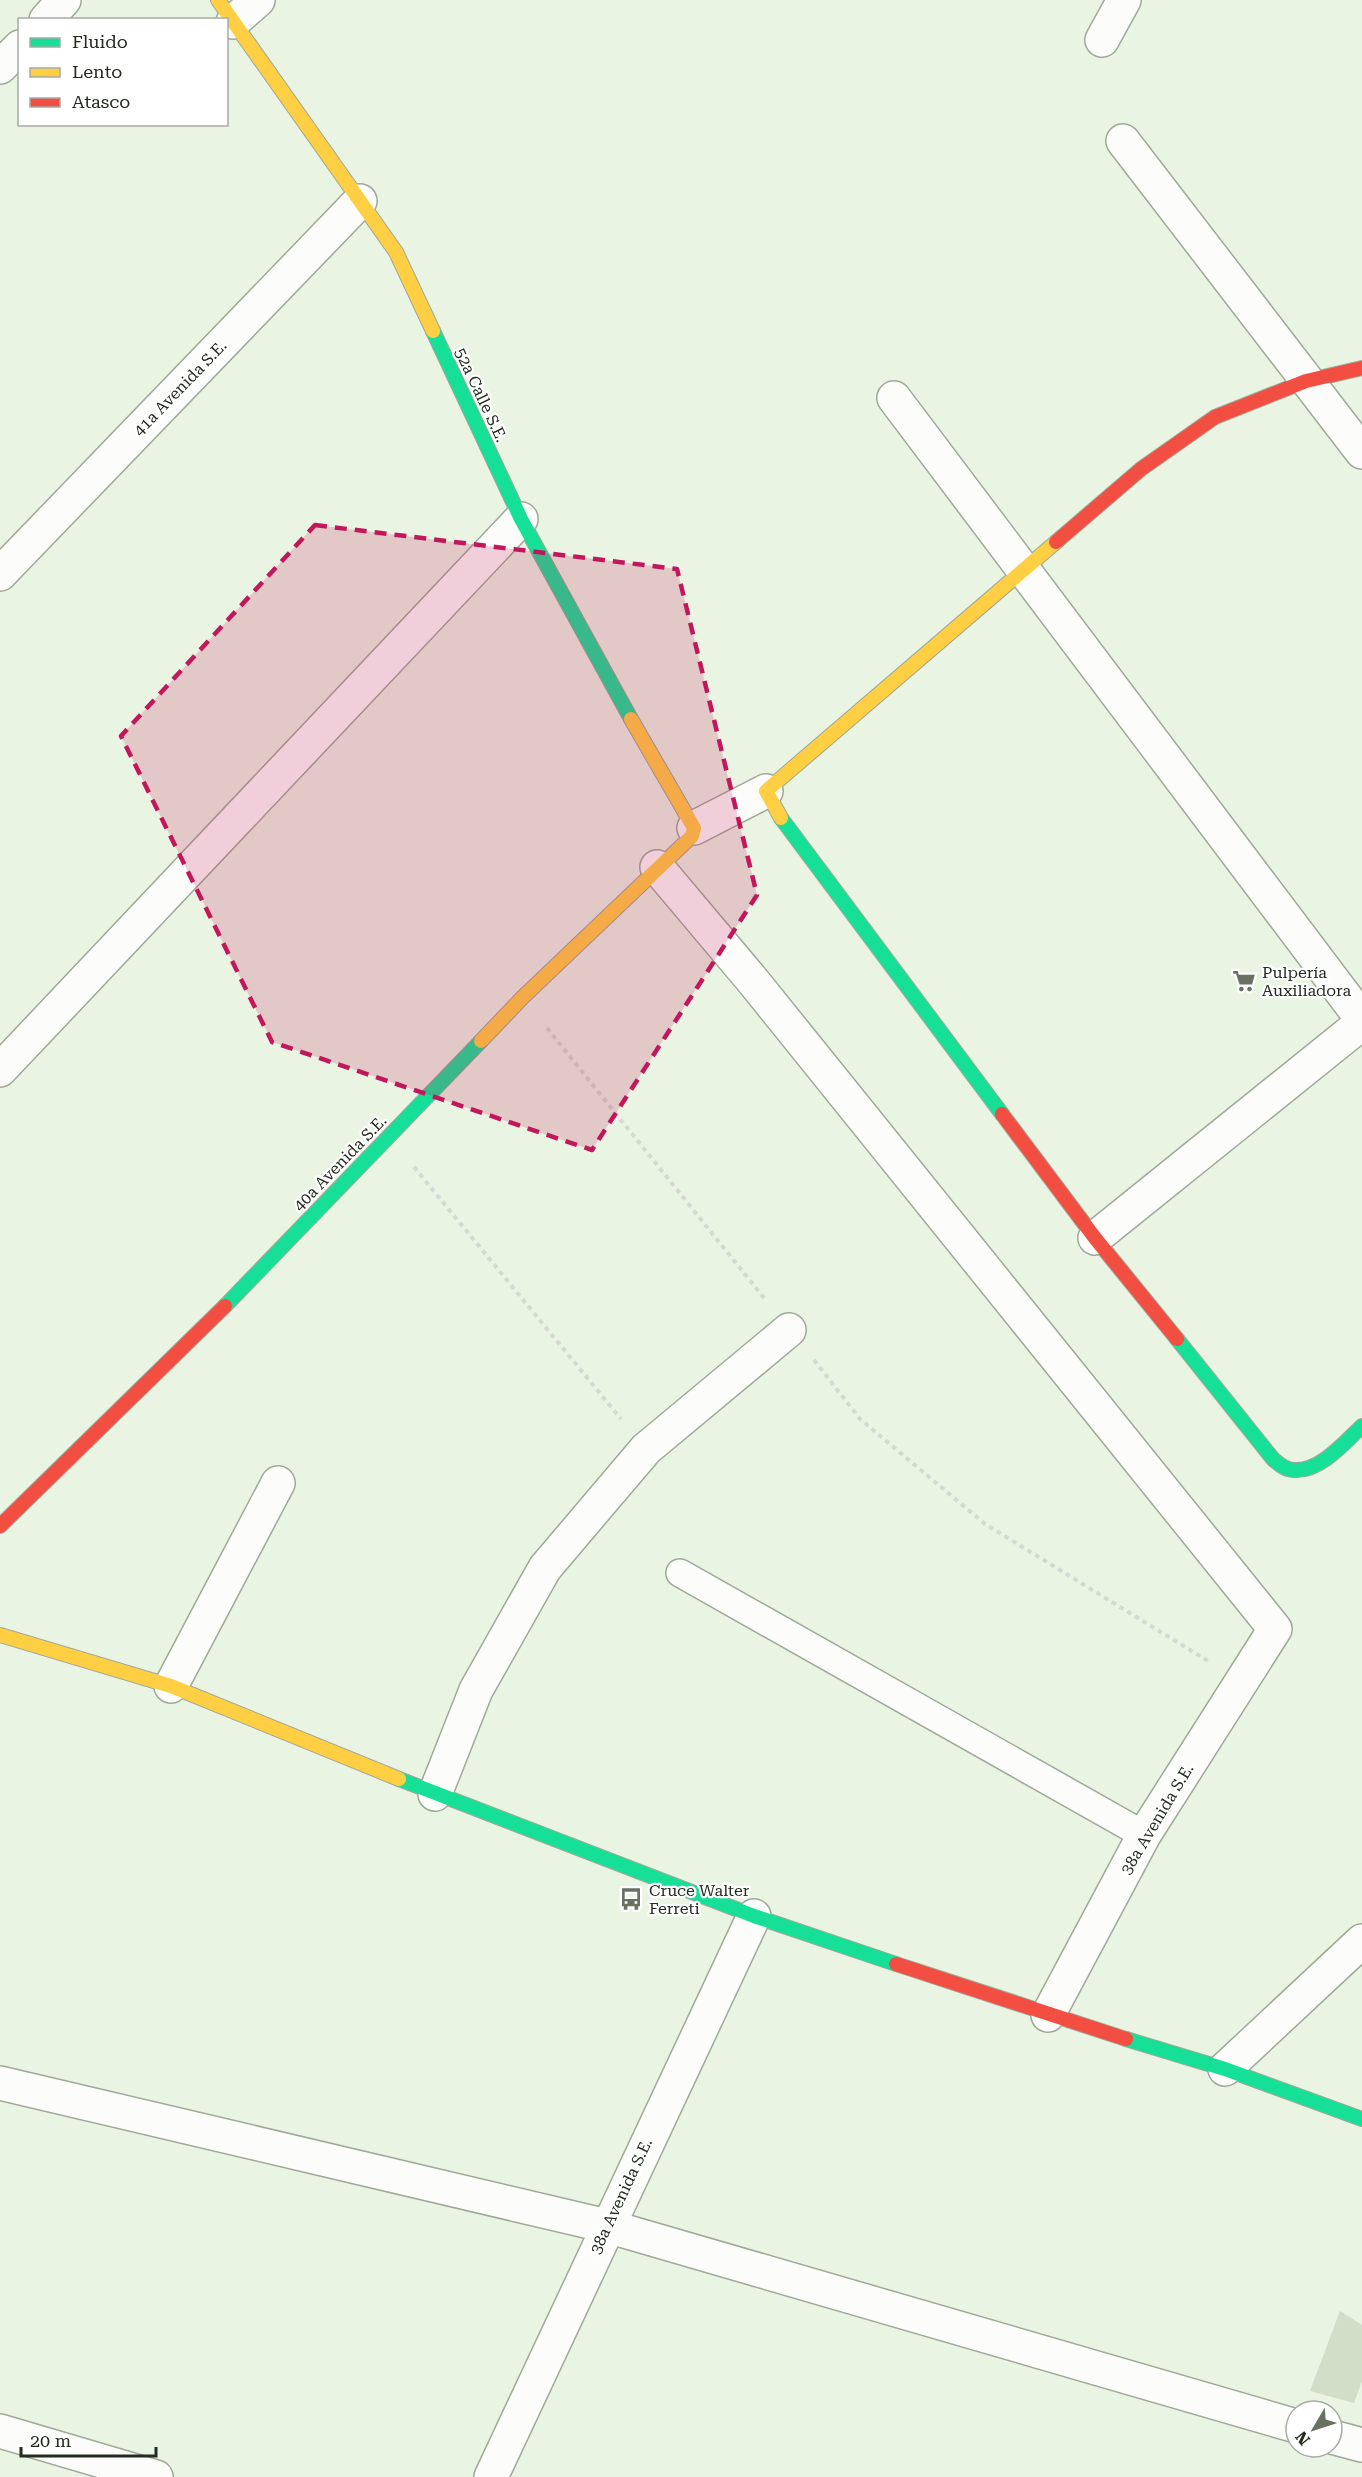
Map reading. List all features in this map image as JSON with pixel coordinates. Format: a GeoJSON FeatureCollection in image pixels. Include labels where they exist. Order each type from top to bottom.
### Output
{"type":"FeatureCollection","features":[{"type":"Feature","properties":{"kind":"street"},"geometry":{"type":"LineString","coordinates":[[48,18],[64,0]]}},
{"type":"Feature","properties":{"kind":"street"},"geometry":{"type":"LineString","coordinates":[[225,11],[258,0]]}},
{"type":"Feature","properties":{"kind":"street"},"geometry":{"type":"LineString","coordinates":[[1102,40],[1124,0]]}},
{"type":"Feature","properties":{"kind":"street","name":"52a Calle S.E."},"geometry":{"type":"LineString","coordinates":[[225,11],[396,252],[521,519],[603,671],[693,824]]}},
{"type":"Feature","properties":{"kind":"street"},"geometry":{"type":"LineString","coordinates":[[0,68],[18,49]]}},
{"type":"Feature","properties":{"kind":"street"},"geometry":{"type":"LineString","coordinates":[[1123,141],[1362,453]]}},
{"type":"Feature","properties":{"kind":"street","name":"41a Avenida S.E."},"geometry":{"type":"LineString","coordinates":[[0,574],[360,201]]}},
{"type":"Feature","properties":{"kind":"street"},"geometry":{"type":"LineString","coordinates":[[693,824],[766,791],[1141,469],[1215,417],[1306,381],[1362,368]]}},
{"type":"Feature","properties":{"kind":"street"},"geometry":{"type":"LineString","coordinates":[[894,398],[1362,1021],[1095,1238]]}},
{"type":"Feature","properties":{"kind":"street"},"geometry":{"type":"LineString","coordinates":[[0,1071],[521,519]]}},
{"type":"Feature","properties":{"kind":"street"},"geometry":{"type":"LineString","coordinates":[[766,791],[777,813],[1095,1238],[1273,1459],[1286,1469],[1302,1470],[1317,1464],[1362,1426]]}},
{"type":"Feature","properties":{"kind":"street","name":"40a Avenida S.E."},"geometry":{"type":"LineString","coordinates":[[0,1526],[224,1308],[522,997],[692,836],[693,824]]}},
{"type":"Feature","properties":{"kind":"street","name":"38a Avenida S.E."},"geometry":{"type":"LineString","coordinates":[[657,867],[768,999],[1275,1629],[1144,1835],[1048,2015]]}},
{"type":"Feature","properties":{"kind":"street"},"geometry":{"type":"LineString","coordinates":[[435,1794],[476,1690],[545,1568],[646,1449],[789,1330]]}},
{"type":"Feature","properties":{"kind":"street"},"geometry":{"type":"LineString","coordinates":[[171,1686],[278,1483]]}},
{"type":"Feature","properties":{"kind":"street"},"geometry":{"type":"LineString","coordinates":[[0,1635],[171,1686],[435,1794],[754,1916],[1048,2015],[1225,2069],[1362,2119]]}},
{"type":"Feature","properties":{"kind":"street","name":"38a Avenida S.E."},"geometry":{"type":"LineString","coordinates":[[491,2477],[754,1916]]}},
{"type":"Feature","properties":{"kind":"street"},"geometry":{"type":"LineString","coordinates":[[1225,2069],[1362,1941]]}},
{"type":"Feature","properties":{"kind":"street"},"geometry":{"type":"LineString","coordinates":[[0,2083],[607,2226],[1284,2423]]}},
{"type":"Feature","properties":{"kind":"street"},"geometry":{"type":"LineString","coordinates":[[0,2431],[156,2477]]}},
{"type":"Feature","properties":{"kind":"street"},"geometry":{"type":"LineString","coordinates":[[1344,2440],[1362,2445]]}},
{"type":"Feature","properties":{"kind":"lane"},"geometry":{"type":"LineString","coordinates":[[680,1574],[1144,1835]]}},
{"type":"Feature","properties":{"kind":"path"},"geometry":{"type":"LineString","coordinates":[[522,997],[860,1419],[985,1524],[1242,1682]]}},
{"type":"Feature","properties":{"kind":"path"},"geometry":{"type":"LineString","coordinates":[[389,1136],[646,1449]]}},
{"type":"Feature","properties":{"kind":"highlighted area"},"geometry":{"type":"Polygon","coordinates":[[[315,525],[677,569],[757,895],[592,1150],[272,1042],[121,736],[315,525]]]}},
{"type":"Feature","properties":{"kind":"building"},"geometry":{"type":"Polygon","coordinates":[[[1340,2311],[1362,2325],[1362,2381],[1354,2403],[1310,2391],[1340,2311]]]}},
{"type":"Feature","properties":{"kind":"traffic: fast"},"geometry":{"type":"LineString","coordinates":[[433,331],[521,519],[631,719]]}},
{"type":"Feature","properties":{"kind":"traffic: fast"},"geometry":{"type":"LineString","coordinates":[[781,818],[1002,1114]]}},
{"type":"Feature","properties":{"kind":"traffic: fast"},"geometry":{"type":"LineString","coordinates":[[225,1306],[481,1041]]}},
{"type":"Feature","properties":{"kind":"traffic: fast"},"geometry":{"type":"LineString","coordinates":[[1177,1339],[1273,1459],[1285,1468],[1294,1470],[1313,1466],[1331,1455],[1362,1426]]}},
{"type":"Feature","properties":{"kind":"traffic: fast"},"geometry":{"type":"LineString","coordinates":[[399,1779],[754,1916],[896,1964]]}},
{"type":"Feature","properties":{"kind":"traffic: fast"},"geometry":{"type":"LineString","coordinates":[[1126,2039],[1225,2069],[1362,2119]]}},
{"type":"Feature","properties":{"kind":"traffic: slow"},"geometry":{"type":"LineString","coordinates":[[218,0],[396,252],[433,331]]}},
{"type":"Feature","properties":{"kind":"traffic: slow"},"geometry":{"type":"LineString","coordinates":[[781,818],[766,791],[1056,542]]}},
{"type":"Feature","properties":{"kind":"traffic: slow"},"geometry":{"type":"LineString","coordinates":[[481,1041],[523,997],[692,836],[694,828],[631,719]]}},
{"type":"Feature","properties":{"kind":"traffic: slow"},"geometry":{"type":"LineString","coordinates":[[0,1635],[171,1686],[399,1779]]}},
{"type":"Feature","properties":{"kind":"traffic: jam"},"geometry":{"type":"LineString","coordinates":[[1056,542],[1141,469],[1215,417],[1306,381],[1362,368]]}},
{"type":"Feature","properties":{"kind":"traffic: jam"},"geometry":{"type":"LineString","coordinates":[[1002,1114],[1095,1238],[1177,1339]]}},
{"type":"Feature","properties":{"kind":"traffic: jam"},"geometry":{"type":"LineString","coordinates":[[0,1526],[225,1306]]}},
{"type":"Feature","properties":{"kind":"traffic: jam"},"geometry":{"type":"LineString","coordinates":[[896,1964],[1126,2039]]}},
{"type":"Feature","properties":{"kind":"place","name":"Pulpería Auxiliadora"},"geometry":{"type":"Point","coordinates":[1244,981]}},
{"type":"Feature","properties":{"kind":"place","name":"Cruce Walter Ferreti"},"geometry":{"type":"Point","coordinates":[631,1899]}}]}
